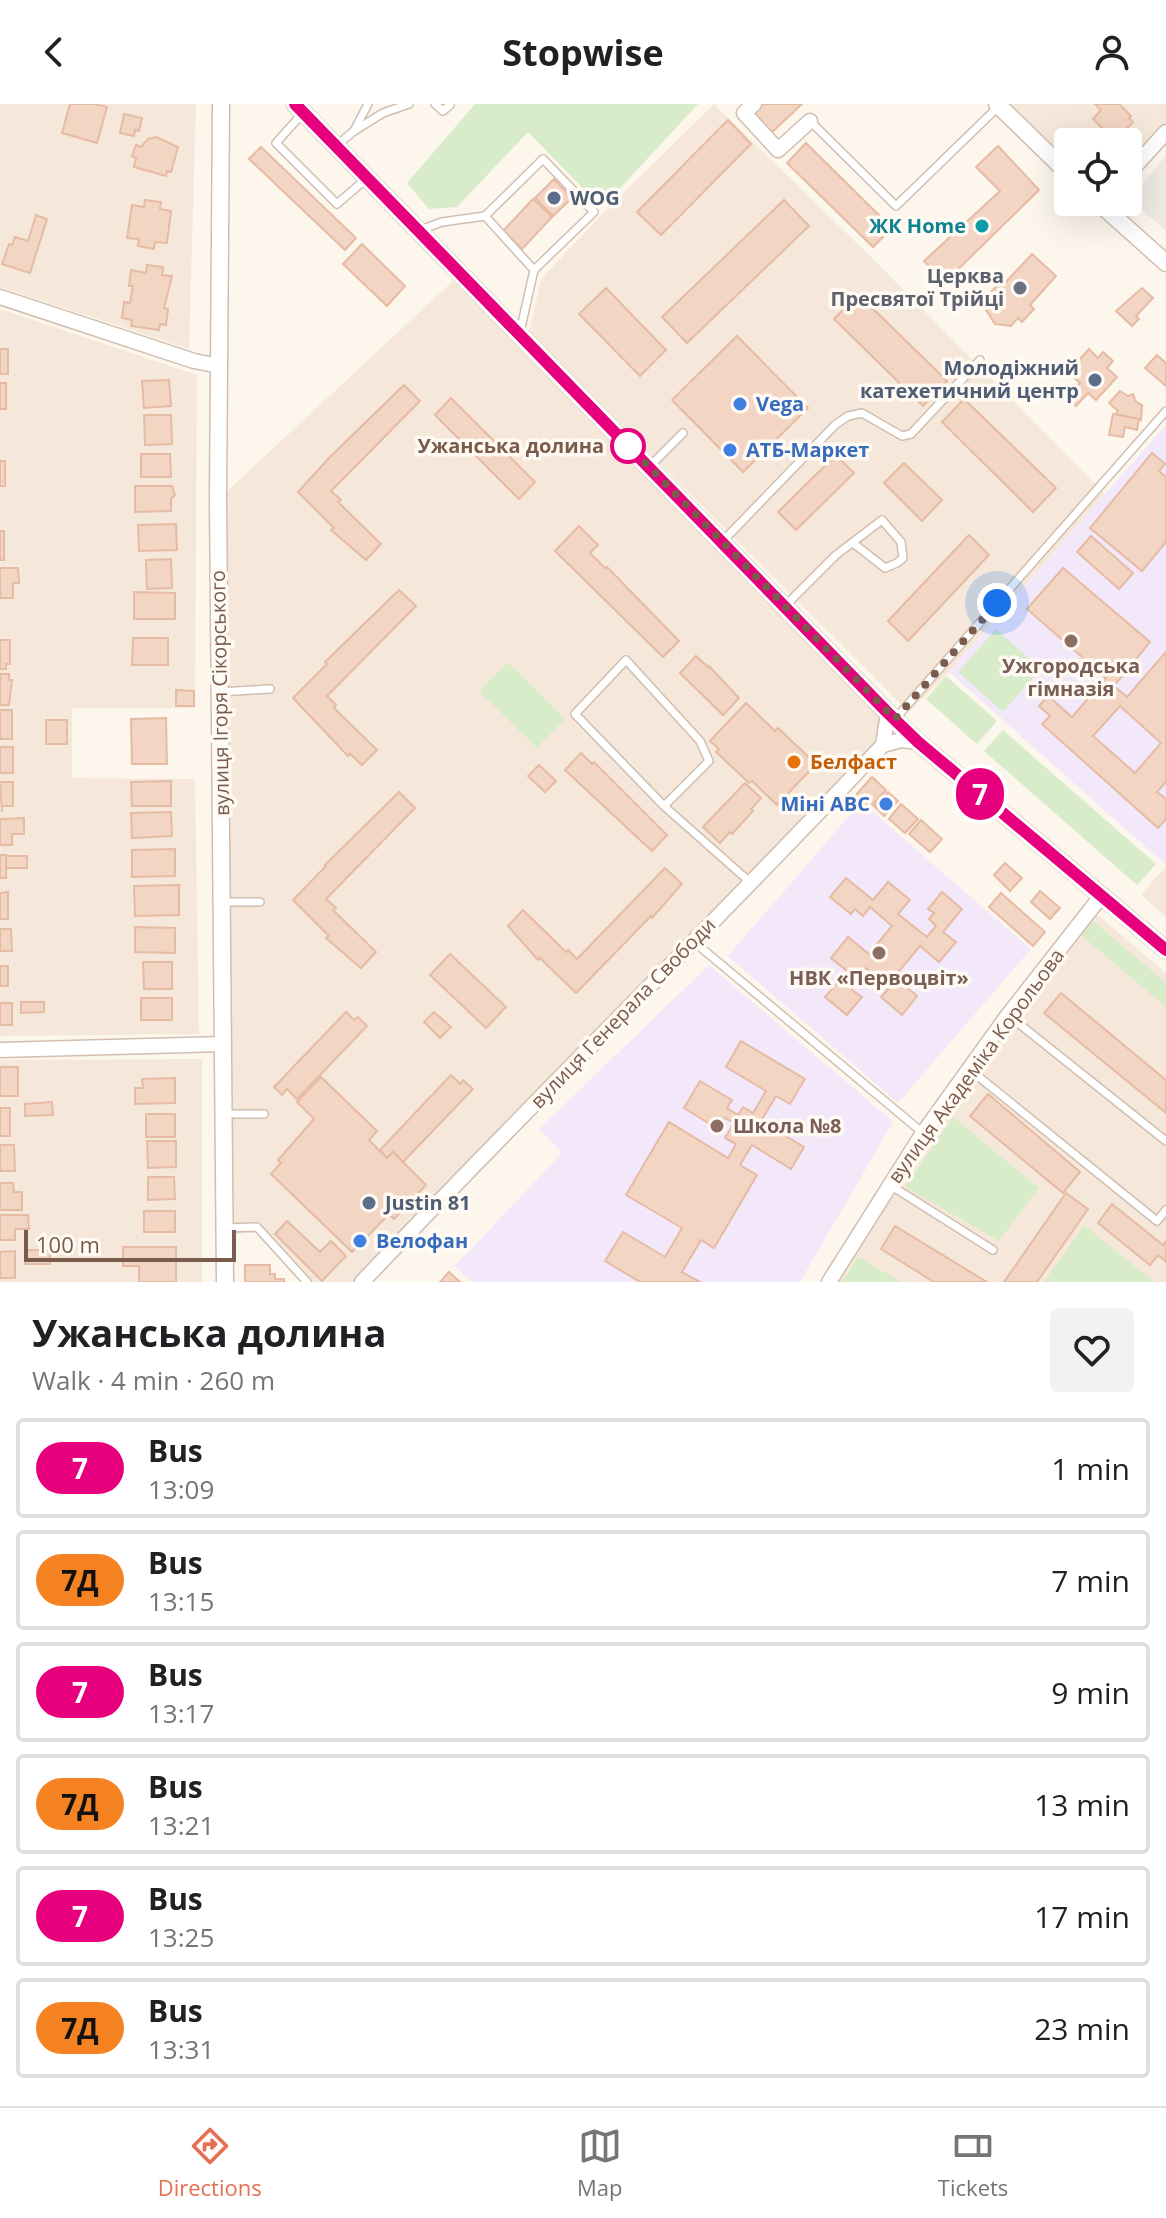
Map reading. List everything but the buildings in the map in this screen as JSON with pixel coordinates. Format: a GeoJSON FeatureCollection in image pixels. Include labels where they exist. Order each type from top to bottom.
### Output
{"type":"FeatureCollection","features":[{"type":"Feature","properties":{"kind":"street","name":"вулиця Ігоря Сікорського"},"geometry":{"type":"LineString","coordinates":[[221,104],[220,692],[225,1282]]}},
{"type":"Feature","properties":{"kind":"street"},"geometry":{"type":"LineString","coordinates":[[754,104],[744,113],[778,150],[810,121]]}},
{"type":"Feature","properties":{"kind":"street"},"geometry":{"type":"LineString","coordinates":[[998,105],[1054,159]]}},
{"type":"Feature","properties":{"kind":"street"},"geometry":{"type":"LineString","coordinates":[[299,108],[891,716],[1166,950]]}},
{"type":"Feature","properties":{"kind":"street"},"geometry":{"type":"LineString","coordinates":[[1142,159],[1166,132]]}},
{"type":"Feature","properties":{"kind":"street"},"geometry":{"type":"LineString","coordinates":[[1115,216],[1166,263]]}},
{"type":"Feature","properties":{"kind":"street"},"geometry":{"type":"LineString","coordinates":[[0,297],[194,361],[219,366]]}},
{"type":"Feature","properties":{"kind":"street"},"geometry":{"type":"LineString","coordinates":[[883,745],[891,716]]}},
{"type":"Feature","properties":{"kind":"street"},"geometry":{"type":"LineString","coordinates":[[883,745],[901,740],[918,742]]}},
{"type":"Feature","properties":{"kind":"street","name":"вулиця Генерала Свободи"},"geometry":{"type":"LineString","coordinates":[[362,1282],[883,745]]}},
{"type":"Feature","properties":{"kind":"street","name":"вулиця Академіка Корольова"},"geometry":{"type":"LineString","coordinates":[[829,1282],[923,1133],[1008,1015],[1102,895]]}},
{"type":"Feature","properties":{"kind":"street"},"geometry":{"type":"LineString","coordinates":[[0,1050],[223,1044]]}},
{"type":"Feature","properties":{"kind":"lane"},"geometry":{"type":"LineString","coordinates":[[354,131],[368,104]]}},
{"type":"Feature","properties":{"kind":"lane"},"geometry":{"type":"LineString","coordinates":[[336,146],[383,113],[409,104]]}},
{"type":"Feature","properties":{"kind":"lane"},"geometry":{"type":"LineString","coordinates":[[435,104],[443,111],[450,105]]}},
{"type":"Feature","properties":{"kind":"lane"},"geometry":{"type":"LineString","coordinates":[[810,121],[896,206],[998,105]]}},
{"type":"Feature","properties":{"kind":"lane"},"geometry":{"type":"LineString","coordinates":[[299,108],[276,143],[337,204],[366,178]]}},
{"type":"Feature","properties":{"kind":"lane"},"geometry":{"type":"LineString","coordinates":[[418,231],[442,222],[485,216],[543,159],[594,212],[534,270],[519,334]]}},
{"type":"Feature","properties":{"kind":"lane"},"geometry":{"type":"LineString","coordinates":[[485,216],[534,270]]}},
{"type":"Feature","properties":{"kind":"lane"},"geometry":{"type":"LineString","coordinates":[[722,542],[835,425],[848,416],[862,413],[902,436],[911,434],[980,360]]}},
{"type":"Feature","properties":{"kind":"lane"},"geometry":{"type":"LineString","coordinates":[[891,716],[1166,411]]}},
{"type":"Feature","properties":{"kind":"lane"},"geometry":{"type":"LineString","coordinates":[[649,467],[683,433]]}},
{"type":"Feature","properties":{"kind":"lane"},"geometry":{"type":"LineString","coordinates":[[785,606],[836,555],[882,520],[901,542],[903,558],[885,568],[853,543]]}},
{"type":"Feature","properties":{"kind":"lane"},"geometry":{"type":"LineString","coordinates":[[664,806],[709,761],[700,741],[626,660],[575,714],[664,806],[751,883]]}},
{"type":"Feature","properties":{"kind":"lane"},"geometry":{"type":"LineString","coordinates":[[220,692],[270,689]]}},
{"type":"Feature","properties":{"kind":"lane"},"geometry":{"type":"LineString","coordinates":[[221,902],[260,902]]}},
{"type":"Feature","properties":{"kind":"lane"},"geometry":{"type":"LineString","coordinates":[[693,941],[923,1133]]}},
{"type":"Feature","properties":{"kind":"lane"},"geometry":{"type":"LineString","coordinates":[[1008,1015],[1166,1141]]}},
{"type":"Feature","properties":{"kind":"lane"},"geometry":{"type":"LineString","coordinates":[[969,1069],[1157,1221],[1166,1210]]}},
{"type":"Feature","properties":{"kind":"lane"},"geometry":{"type":"LineString","coordinates":[[223,1114],[264,1114]]}},
{"type":"Feature","properties":{"kind":"lane"},"geometry":{"type":"LineString","coordinates":[[890,1184],[993,1250]]}},
{"type":"Feature","properties":{"kind":"lane"},"geometry":{"type":"LineString","coordinates":[[224,1228],[257,1227],[307,1282]]}},
{"type":"Feature","properties":{"kind":"shaded area"},"geometry":{"type":"Polygon","coordinates":[[[0,104],[196,104],[189,349],[0,287],[0,104]]]}},
{"type":"Feature","properties":{"kind":"shaded area"},"geometry":{"type":"Polygon","coordinates":[[[714,104],[873,259],[1105,494],[949,672],[909,712],[529,333],[541,279],[714,104]]]}},
{"type":"Feature","properties":{"kind":"shaded area"},"geometry":{"type":"Polygon","coordinates":[[[1007,104],[1166,104],[1166,122],[1142,149],[1142,128],[1054,128],[1054,151],[1007,104]]]}},
{"type":"Feature","properties":{"kind":"shaded area"},"geometry":{"type":"Polygon","coordinates":[[[1166,156],[1166,231],[1142,210],[1142,184],[1166,156]]]}},
{"type":"Feature","properties":{"kind":"shaded area"},"geometry":{"type":"Polygon","coordinates":[[[453,281],[883,715],[881,737],[355,1282],[301,1282],[256,1232],[231,1235],[224,494],[453,281]]]}},
{"type":"Feature","properties":{"kind":"shaded area"},"geometry":{"type":"Polygon","coordinates":[[[0,309],[197,375],[195,708],[72,708],[72,778],[195,779],[199,1034],[0,1036],[0,309]]]}},
{"type":"Feature","properties":{"kind":"shaded area","name":"Ужгородська гімназія"},"geometry":{"type":"Polygon","coordinates":[[[1166,425],[1166,865],[949,672],[1166,425]]]}},
{"type":"Feature","properties":{"kind":"shaded area","name":"НВК «Первоцвіт»"},"geometry":{"type":"Polygon","coordinates":[[[861,802],[1031,949],[898,1103],[728,956],[861,802]]]}},
{"type":"Feature","properties":{"kind":"shaded area"},"geometry":{"type":"Polygon","coordinates":[[[1166,866],[1166,917],[1141,895],[1166,866]]]}},
{"type":"Feature","properties":{"kind":"shaded area"},"geometry":{"type":"Polygon","coordinates":[[[1093,911],[1166,973],[1166,1282],[833,1282],[939,1115],[1093,911]]]}},
{"type":"Feature","properties":{"kind":"shaded area","name":"Школа №8"},"geometry":{"type":"Polygon","coordinates":[[[709,965],[893,1122],[800,1282],[472,1282],[455,1266],[562,1153],[539,1129],[709,965]]]}},
{"type":"Feature","properties":{"kind":"shaded area"},"geometry":{"type":"Polygon","coordinates":[[[202,1059],[202,1282],[0,1282],[0,1060],[202,1059]]]}},
{"type":"Feature","properties":{"kind":"green space"},"geometry":{"type":"Polygon","coordinates":[[[475,104],[698,104],[602,208],[528,132],[457,207],[429,209],[407,183],[475,104]]]}},
{"type":"Feature","properties":{"kind":"green space"},"geometry":{"type":"Polygon","coordinates":[[[996,629],[1041,669],[1003,712],[958,672],[996,629]]]}},
{"type":"Feature","properties":{"kind":"green space"},"geometry":{"type":"Polygon","coordinates":[[[508,662],[565,719],[537,748],[479,691],[508,662]]]}},
{"type":"Feature","properties":{"kind":"green space"},"geometry":{"type":"Polygon","coordinates":[[[946,676],[997,721],[977,744],[926,699],[946,676]]]}},
{"type":"Feature","properties":{"kind":"green space"},"geometry":{"type":"Polygon","coordinates":[[[1003,730],[1156,864],[1137,885],[984,751],[1003,730]]]}},
{"type":"Feature","properties":{"kind":"green space"},"geometry":{"type":"Polygon","coordinates":[[[1093,921],[1166,983],[1166,1007],[1081,935],[1093,921]]]}},
{"type":"Feature","properties":{"kind":"green space"},"geometry":{"type":"Polygon","coordinates":[[[953,1117],[1039,1188],[999,1241],[905,1187],[953,1117]]]}},
{"type":"Feature","properties":{"kind":"green space"},"geometry":{"type":"Polygon","coordinates":[[[1084,1225],[1154,1282],[1044,1282],[1084,1225]]]}},
{"type":"Feature","properties":{"kind":"green space"},"geometry":{"type":"Polygon","coordinates":[[[858,1257],[901,1282],[842,1282],[858,1257]]]}},
{"type":"Feature","properties":{"kind":"bus line","name":"7"},"geometry":{"type":"LineString","coordinates":[[295,104],[888,713],[918,742],[1166,950]]}},
{"type":"Feature","properties":{"kind":"place","name":"WOG"},"geometry":{"type":"Point","coordinates":[554,198]}},
{"type":"Feature","properties":{"kind":"place","name":"ЖК Home"},"geometry":{"type":"Point","coordinates":[982,226]}},
{"type":"Feature","properties":{"kind":"place","name":"Церква Пресвятої Трійці"},"geometry":{"type":"Point","coordinates":[1020,288]}},
{"type":"Feature","properties":{"kind":"place","name":"Молодіжний катехетичний центр"},"geometry":{"type":"Point","coordinates":[1095,380]}},
{"type":"Feature","properties":{"kind":"place","name":"Vega"},"geometry":{"type":"Point","coordinates":[740,404]}},
{"type":"Feature","properties":{"kind":"place","name":"Ужанська долина"},"geometry":{"type":"Point","coordinates":[628,446]}},
{"type":"Feature","properties":{"kind":"place","name":"АТБ-Маркет"},"geometry":{"type":"Point","coordinates":[730,450]}},
{"type":"Feature","properties":{"kind":"place","name":"Ужгородська гімназія"},"geometry":{"type":"Point","coordinates":[1071,641]}},
{"type":"Feature","properties":{"kind":"place","name":"Белфаст"},"geometry":{"type":"Point","coordinates":[794,762]}},
{"type":"Feature","properties":{"kind":"place","name":"Міні ABC"},"geometry":{"type":"Point","coordinates":[886,804]}},
{"type":"Feature","properties":{"kind":"place","name":"НВК «Первоцвіт»"},"geometry":{"type":"Point","coordinates":[879,953]}},
{"type":"Feature","properties":{"kind":"place","name":"Школа №8"},"geometry":{"type":"Point","coordinates":[717,1126]}},
{"type":"Feature","properties":{"kind":"place","name":"Justin 81"},"geometry":{"type":"Point","coordinates":[369,1203]}},
{"type":"Feature","properties":{"kind":"place","name":"Велофан"},"geometry":{"type":"Point","coordinates":[360,1241]}},
{"type":"Feature","properties":{"kind":"route"},"geometry":{"type":"LineString","coordinates":[[628,446],[895,719],[997,603]]}}]}
